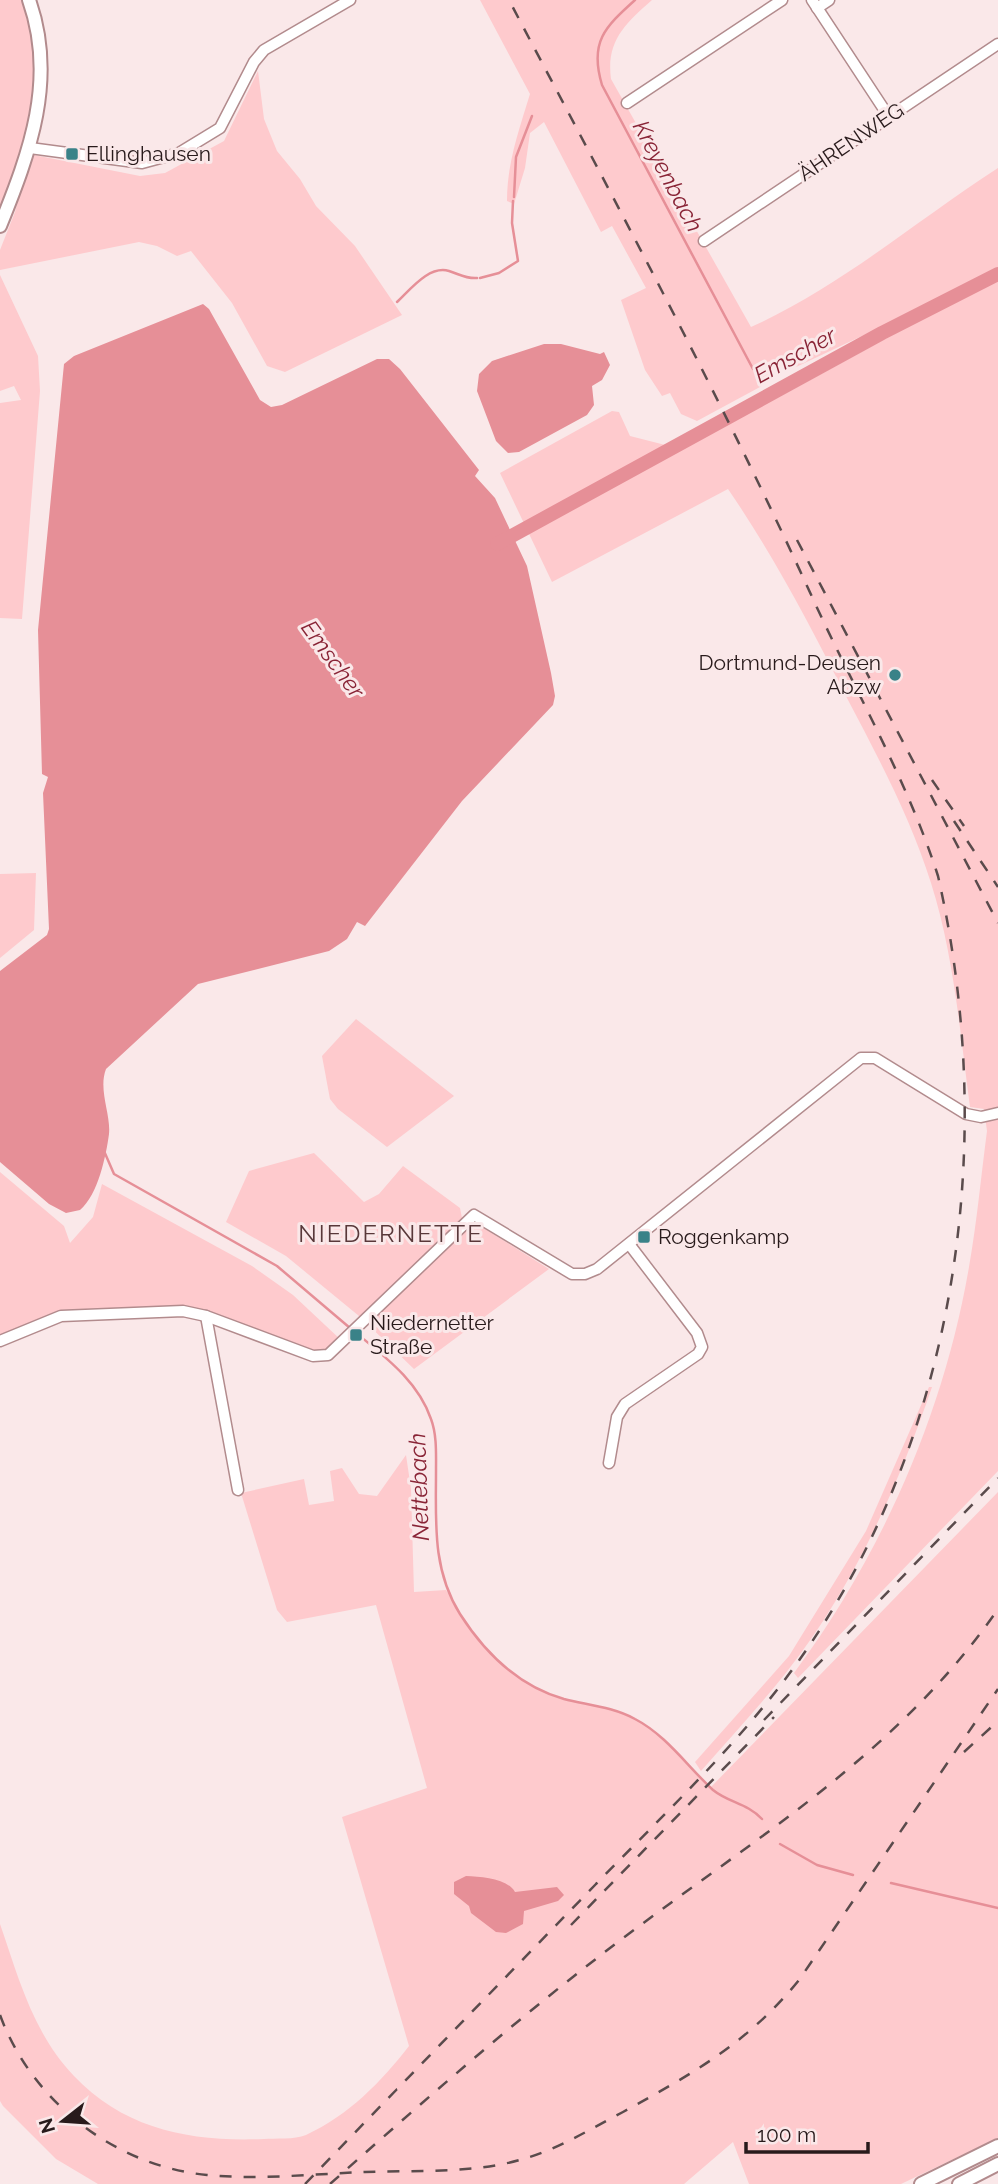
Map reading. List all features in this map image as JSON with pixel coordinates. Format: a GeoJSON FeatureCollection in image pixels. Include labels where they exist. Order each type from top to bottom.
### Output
{"type":"FeatureCollection","features":[{"type":"Feature","properties":{"kind":"main road"},"geometry":{"type":"LineString","coordinates":[[0,226],[30,148],[38,113],[42,67],[40,39],[29,0]]}},
{"type":"Feature","properties":{"kind":"main road"},"geometry":{"type":"LineString","coordinates":[[921,2184],[998,2146]]}},
{"type":"Feature","properties":{"kind":"main road"},"geometry":{"type":"LineString","coordinates":[[959,2184],[998,2164]]}},
{"type":"Feature","properties":{"kind":"street"},"geometry":{"type":"LineString","coordinates":[[30,148],[142,163],[180,153],[220,128],[254,62],[264,50],[350,0]]}},
{"type":"Feature","properties":{"kind":"street"},"geometry":{"type":"LineString","coordinates":[[627,103],[782,0]]}},
{"type":"Feature","properties":{"kind":"street"},"geometry":{"type":"LineString","coordinates":[[829,0],[814,4],[889,117]]}},
{"type":"Feature","properties":{"kind":"street","name":"ÄHRENWEG"},"geometry":{"type":"LineString","coordinates":[[704,240],[998,44]]}},
{"type":"Feature","properties":{"kind":"street"},"geometry":{"type":"LineString","coordinates":[[0,1341],[61,1316],[183,1311],[206,1316],[313,1356],[328,1355],[474,1215],[572,1274],[597,1269],[855,1061],[865,1057],[887,1064],[966,1114],[981,1117],[998,1113]]}},
{"type":"Feature","properties":{"kind":"street"},"geometry":{"type":"LineString","coordinates":[[608,1463],[617,1417],[625,1404],[698,1354],[702,1347],[698,1333],[629,1244]]}},
{"type":"Feature","properties":{"kind":"street"},"geometry":{"type":"LineString","coordinates":[[206,1316],[239,1490]]}},
{"type":"Feature","properties":{"kind":"shaded area"},"geometry":{"type":"Polygon","coordinates":[[[0,0],[29,0],[40,39],[29,154],[140,176],[165,173],[224,141],[258,71],[264,119],[277,151],[300,179],[316,206],[355,246],[402,315],[285,372],[267,366],[232,303],[191,251],[177,256],[157,246],[139,242],[0,270],[0,250],[15,212],[27,162],[0,226],[0,0]]]}},
{"type":"Feature","properties":{"kind":"shaded area"},"geometry":{"type":"Polygon","coordinates":[[[480,0],[652,0],[620,34],[612,54],[611,79],[751,327],[816,293],[998,168],[998,272],[796,367],[784,365],[760,387],[697,421],[681,414],[670,393],[662,396],[645,370],[621,300],[646,288],[612,226],[601,232],[544,122],[530,133],[525,168],[514,204],[507,201],[511,160],[530,94],[480,0]]]}},
{"type":"Feature","properties":{"kind":"shaded area"},"geometry":{"type":"Polygon","coordinates":[[[0,275],[38,356],[40,391],[22,619],[0,618],[0,403],[21,400],[14,386],[0,391],[0,275]]]}},
{"type":"Feature","properties":{"kind":"shaded area"},"geometry":{"type":"Polygon","coordinates":[[[998,277],[998,1471],[798,1678],[794,1673],[855,1580],[905,1480],[943,1375],[969,1267],[987,1131],[984,1109],[970,1107],[955,994],[939,910],[914,836],[883,767],[791,592],[728,489],[552,582],[500,473],[612,411],[619,412],[630,436],[677,448],[781,396],[998,277]]]}},
{"type":"Feature","properties":{"kind":"shaded area"},"geometry":{"type":"Polygon","coordinates":[[[36,873],[34,930],[0,958],[0,874],[36,873]]]}},
{"type":"Feature","properties":{"kind":"shaded area"},"geometry":{"type":"Polygon","coordinates":[[[356,1019],[454,1096],[387,1147],[338,1109],[330,1099],[322,1056],[356,1019]]]}},
{"type":"Feature","properties":{"kind":"shaded area"},"geometry":{"type":"Polygon","coordinates":[[[314,1153],[364,1202],[379,1194],[403,1166],[460,1208],[462,1218],[482,1227],[549,1269],[414,1369],[359,1316],[286,1256],[226,1222],[249,1171],[314,1153]]]}},
{"type":"Feature","properties":{"kind":"shaded area"},"geometry":{"type":"Polygon","coordinates":[[[0,1172],[64,1226],[70,1243],[93,1217],[102,1184],[252,1266],[293,1295],[341,1340],[339,1347],[313,1356],[206,1316],[76,1314],[0,1341],[0,1172]]]}},
{"type":"Feature","properties":{"kind":"shaded area"},"geometry":{"type":"Polygon","coordinates":[[[929,1387],[932,1387],[904,1463],[852,1573],[809,1642],[785,1674],[701,1771],[695,1762],[789,1656],[866,1531],[929,1387]]]}},
{"type":"Feature","properties":{"kind":"shaded area"},"geometry":{"type":"Polygon","coordinates":[[[406,1455],[411,1489],[414,1592],[446,1590],[481,1642],[509,1670],[544,1692],[609,1709],[635,1719],[665,1741],[711,1787],[998,1492],[998,2138],[901,2184],[749,2184],[733,2142],[684,2184],[98,2184],[56,2159],[3,2106],[0,2101],[0,1924],[29,2004],[48,2042],[60,2059],[74,2076],[115,2109],[161,2129],[211,2138],[301,2137],[350,2108],[387,2073],[409,2046],[342,1817],[427,1788],[376,1605],[287,1622],[277,1610],[241,1493],[304,1479],[309,1505],[334,1501],[330,1471],[342,1468],[359,1494],[377,1496],[406,1455]]]}},
{"type":"Feature","properties":{"kind":"water"},"geometry":{"type":"Polygon","coordinates":[[[203,304],[209,309],[260,400],[271,407],[282,405],[377,359],[389,359],[400,369],[479,470],[475,476],[495,498],[527,566],[555,696],[553,705],[462,801],[365,926],[357,922],[347,939],[329,951],[198,984],[106,1069],[103,1085],[109,1134],[103,1164],[92,1195],[86,1203],[80,1210],[66,1213],[49,1204],[0,1162],[0,971],[47,935],[49,929],[43,793],[48,777],[42,774],[38,630],[64,364],[74,356],[203,304]]]}},
{"type":"Feature","properties":{"kind":"water"},"geometry":{"type":"Polygon","coordinates":[[[544,344],[561,344],[600,354],[604,352],[610,365],[602,380],[592,386],[594,405],[587,415],[519,452],[508,453],[496,441],[477,391],[479,374],[492,361],[544,344]]]}},
{"type":"Feature","properties":{"kind":"water"},"geometry":{"type":"Polygon","coordinates":[[[466,1876],[500,1881],[515,1892],[557,1887],[564,1895],[558,1901],[524,1911],[523,1924],[506,1933],[496,1932],[471,1913],[469,1906],[454,1894],[454,1882],[466,1876]]]}},
{"type":"Feature","properties":{"kind":"waterway","name":"Kreyenbach"},"geometry":{"type":"LineString","coordinates":[[635,0],[602,36],[597,57],[602,85],[753,369]]}},
{"type":"Feature","properties":{"kind":"waterway"},"geometry":{"type":"LineString","coordinates":[[514,197],[516,157],[532,116]]}},
{"type":"Feature","properties":{"kind":"waterway"},"geometry":{"type":"LineString","coordinates":[[480,278],[499,273],[518,261],[512,223],[513,201]]}},
{"type":"Feature","properties":{"kind":"waterway"},"geometry":{"type":"LineString","coordinates":[[397,302],[420,280],[434,272],[442,270],[477,278]]}},
{"type":"Feature","properties":{"kind":"waterway","name":"Emscher"},"geometry":{"type":"LineString","coordinates":[[497,544],[882,333],[998,274]]}},
{"type":"Feature","properties":{"kind":"waterway","name":"Nettebach"},"geometry":{"type":"LineString","coordinates":[[104,1151],[114,1174],[277,1266],[350,1328]]}},
{"type":"Feature","properties":{"kind":"waterway","name":"Nettebach"},"geometry":{"type":"LineString","coordinates":[[355,1332],[389,1360],[409,1381],[431,1419],[436,1445],[436,1527],[440,1562],[451,1597],[480,1642],[504,1666],[532,1686],[564,1699],[618,1712],[635,1719],[667,1742],[713,1790],[762,1819]]}},
{"type":"Feature","properties":{"kind":"waterway","name":"Nettebach"},"geometry":{"type":"LineString","coordinates":[[780,1844],[817,1865],[853,1875]]}},
{"type":"Feature","properties":{"kind":"waterway","name":"Nettebach"},"geometry":{"type":"LineString","coordinates":[[891,1883],[998,1908]]}},
{"type":"Feature","properties":{"kind":"railway"},"geometry":{"type":"LineString","coordinates":[[305,2184],[703,1775],[754,1718],[800,1659],[854,1572],[897,1479],[929,1382],[951,1282],[963,1181],[964,1078],[956,976],[938,876],[925,840],[896,770],[741,447],[509,0]]}},
{"type":"Feature","properties":{"kind":"railway"},"geometry":{"type":"LineString","coordinates":[[797,540],[998,923]]}},
{"type":"Feature","properties":{"kind":"railway"},"geometry":{"type":"LineString","coordinates":[[932,780],[964,826]]}},
{"type":"Feature","properties":{"kind":"railway"},"geometry":{"type":"LineString","coordinates":[[954,821],[998,887]]}},
{"type":"Feature","properties":{"kind":"railway"},"geometry":{"type":"LineString","coordinates":[[764,1720],[998,1478]]}},
{"type":"Feature","properties":{"kind":"railway"},"geometry":{"type":"LineString","coordinates":[[330,2184],[547,1998],[622,1939],[775,1827],[871,1749],[917,1706],[959,1660],[998,1609]]}},
{"type":"Feature","properties":{"kind":"railway"},"geometry":{"type":"LineString","coordinates":[[0,2015],[14,2046],[55,2101],[81,2124],[110,2143],[140,2158],[173,2169],[207,2175],[246,2177],[445,2170],[504,2164],[536,2155],[586,2132],[696,2070],[739,2039],[780,2002],[799,1980],[998,1689]]}},
{"type":"Feature","properties":{"kind":"railway"},"geometry":{"type":"LineString","coordinates":[[571,1925],[774,1717]]}},
{"type":"Feature","properties":{"kind":"railway"},"geometry":{"type":"LineString","coordinates":[[964,1752],[998,1721]]}},
{"type":"Feature","properties":{"kind":"place","name":"Ellinghausen"},"geometry":{"type":"Point","coordinates":[72,154]}},
{"type":"Feature","properties":{"kind":"place","name":"Dortmund-Deusen Abzw"},"geometry":{"type":"Point","coordinates":[895,675]}},
{"type":"Feature","properties":{"kind":"place","name":"Roggenkamp"},"geometry":{"type":"Point","coordinates":[644,1237]}},
{"type":"Feature","properties":{"kind":"place","name":"Niedernetter Straße"},"geometry":{"type":"Point","coordinates":[356,1335]}},
{"type":"Feature","properties":{"kind":"district","name":"NIEDERNETTE"},"geometry":{"type":"Point","coordinates":[391,1234]}}]}
